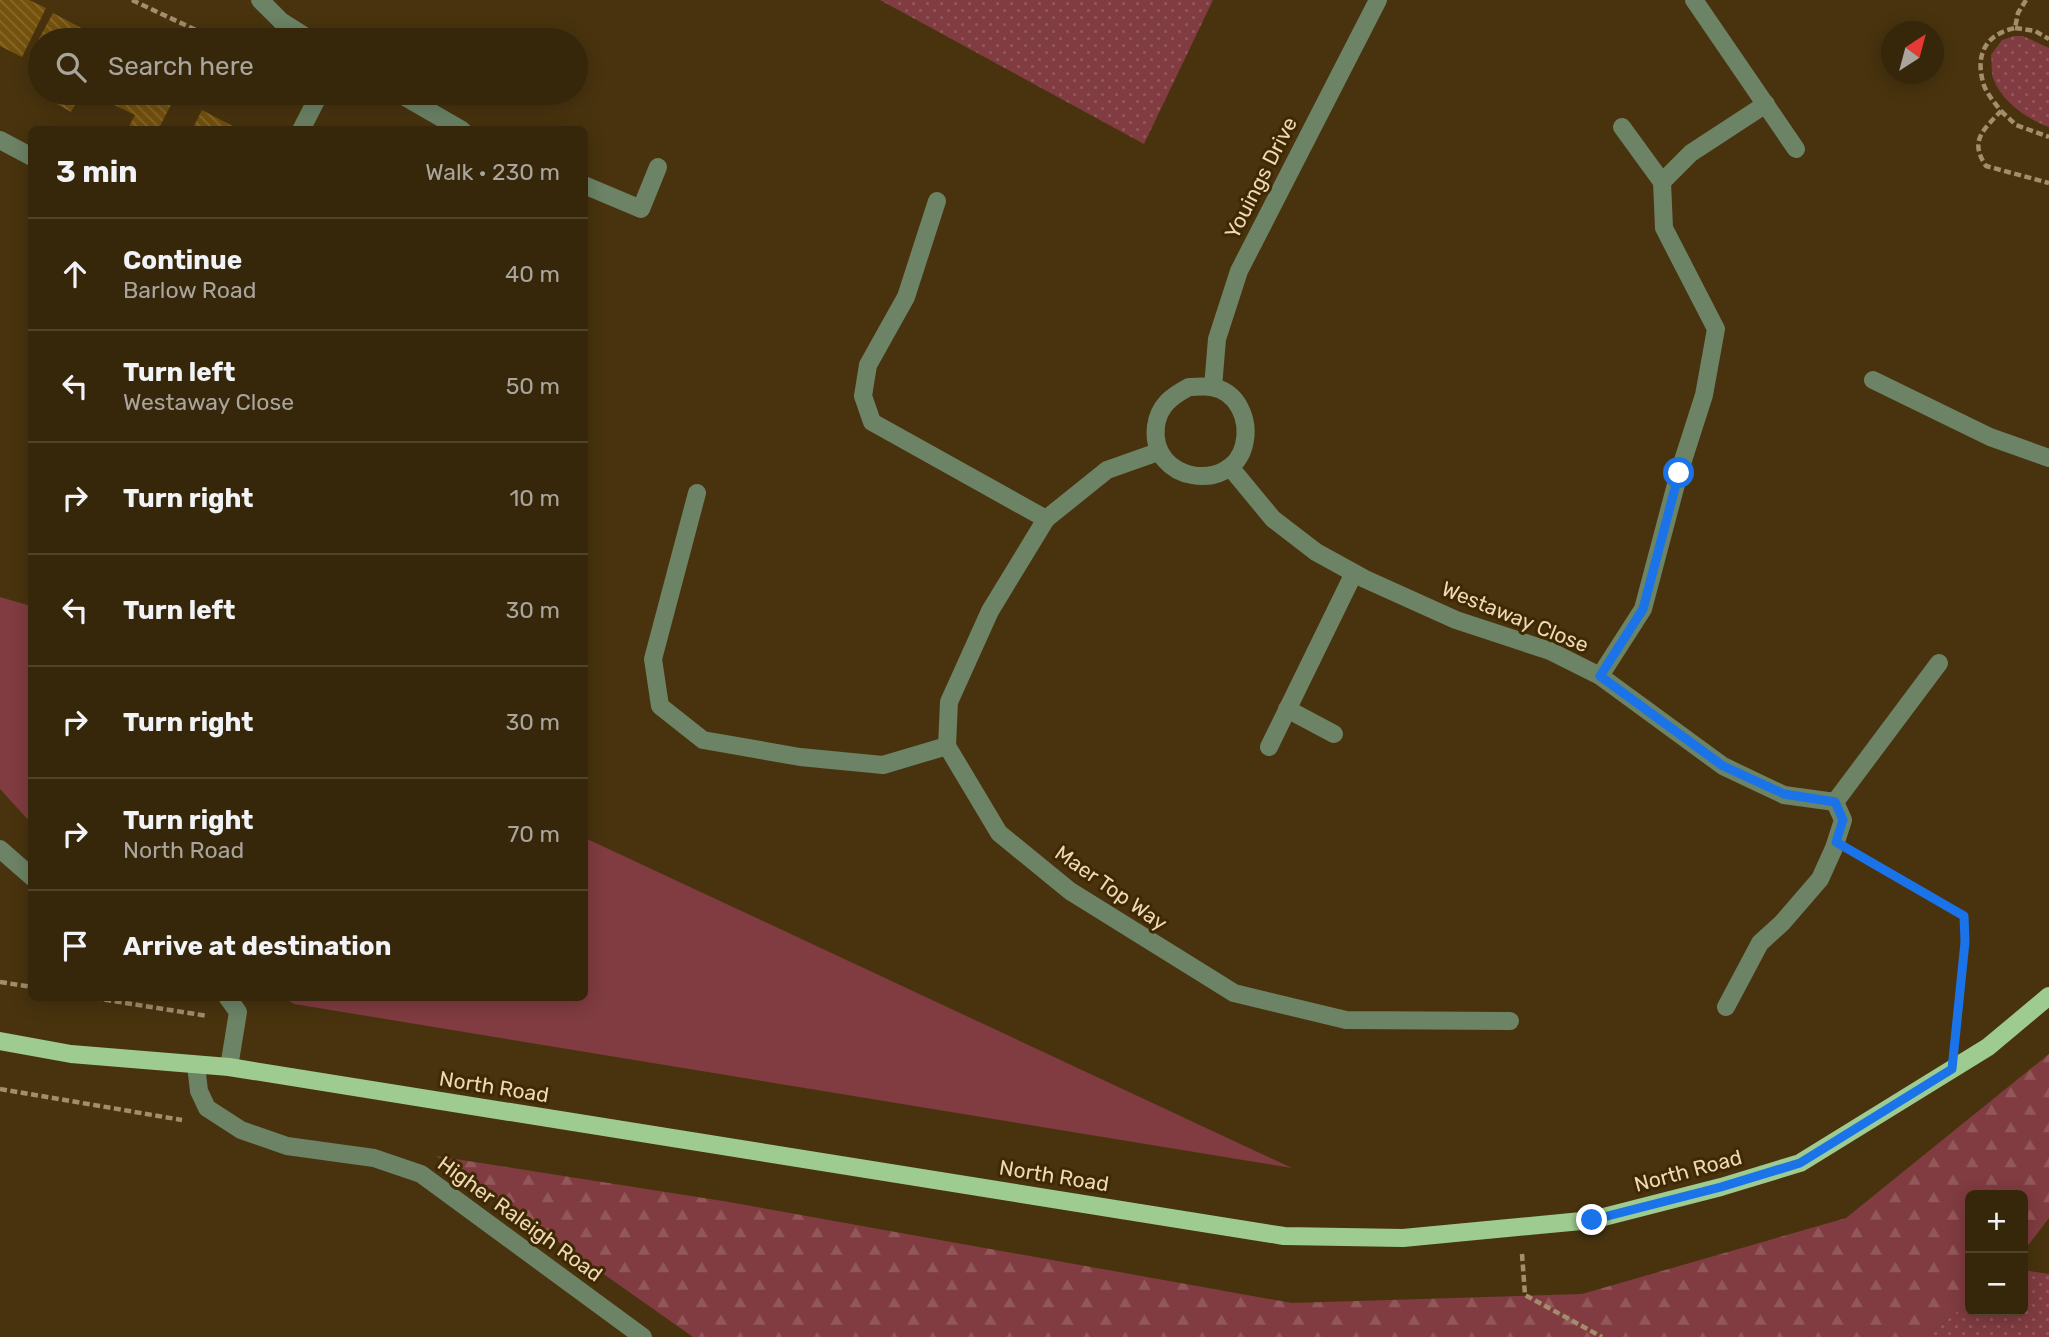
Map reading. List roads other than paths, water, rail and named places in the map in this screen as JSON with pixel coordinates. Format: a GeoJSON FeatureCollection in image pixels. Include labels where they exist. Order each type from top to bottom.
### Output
{"type":"FeatureCollection","features":[{"type":"Feature","properties":{"kind":"main road","name":"North Road"},"geometry":{"type":"LineString","coordinates":[[0,1041],[71,1054],[229,1068],[1284,1236],[1403,1238],[1592,1220],[1721,1187],[1800,1163],[1988,1047],[2049,996]]}},
{"type":"Feature","properties":{"kind":"street"},"geometry":{"type":"LineString","coordinates":[[260,0],[292,28]]}},
{"type":"Feature","properties":{"kind":"street","name":"Youings Drive"},"geometry":{"type":"LineString","coordinates":[[1213,387],[1217,339],[1239,271],[1378,0]]}},
{"type":"Feature","properties":{"kind":"street"},"geometry":{"type":"LineString","coordinates":[[1694,0],[1796,149]]}},
{"type":"Feature","properties":{"kind":"street"},"geometry":{"type":"LineString","coordinates":[[1661,182],[1691,153],[1766,104]]}},
{"type":"Feature","properties":{"kind":"street"},"geometry":{"type":"LineString","coordinates":[[303,126],[314,105]]}},
{"type":"Feature","properties":{"kind":"street"},"geometry":{"type":"LineString","coordinates":[[419,105],[455,126]]}},
{"type":"Feature","properties":{"kind":"street"},"geometry":{"type":"LineString","coordinates":[[1600,676],[1643,609],[1679,473],[1704,395],[1716,329],[1664,228],[1661,182],[1622,127]]}},
{"type":"Feature","properties":{"kind":"street"},"geometry":{"type":"LineString","coordinates":[[0,140],[28,155]]}},
{"type":"Feature","properties":{"kind":"street"},"geometry":{"type":"LineString","coordinates":[[588,187],[641,209],[658,167]]}},
{"type":"Feature","properties":{"kind":"street"},"geometry":{"type":"LineString","coordinates":[[937,201],[906,297],[868,365],[863,396],[872,422],[1046,519]]}},
{"type":"Feature","properties":{"kind":"street"},"geometry":{"type":"LineString","coordinates":[[1873,380],[1990,437],[2049,458]]}},
{"type":"Feature","properties":{"kind":"street"},"geometry":{"type":"LineString","coordinates":[[1189,387],[1213,387],[1228,394],[1240,406],[1247,435],[1243,451],[1230,467],[1206,476],[1185,474],[1170,465],[1158,452],[1158,417],[1166,402],[1189,387]]}},
{"type":"Feature","properties":{"kind":"street"},"geometry":{"type":"LineString","coordinates":[[697,493],[653,659],[660,706],[703,740],[800,757],[883,765],[947,746],[949,702],[990,611],[1046,519],[1107,470],[1158,452]]}},
{"type":"Feature","properties":{"kind":"street","name":"Westaway Close"},"geometry":{"type":"LineString","coordinates":[[1230,467],[1273,519],[1316,552],[1354,573],[1456,620],[1550,651],[1600,676],[1723,766],[1784,794],[1835,802]]}},
{"type":"Feature","properties":{"kind":"street"},"geometry":{"type":"LineString","coordinates":[[1269,747],[1354,573]]}},
{"type":"Feature","properties":{"kind":"street"},"geometry":{"type":"LineString","coordinates":[[1726,1007],[1760,943],[1782,923],[1820,879],[1843,820],[1835,802],[1939,663]]}},
{"type":"Feature","properties":{"kind":"street"},"geometry":{"type":"LineString","coordinates":[[1287,709],[1334,734]]}},
{"type":"Feature","properties":{"kind":"street","name":"Maer Top Way"},"geometry":{"type":"LineString","coordinates":[[947,746],[999,832],[1070,891],[1234,993],[1346,1020],[1510,1021]]}},
{"type":"Feature","properties":{"kind":"street"},"geometry":{"type":"LineString","coordinates":[[0,849],[28,874]]}},
{"type":"Feature","properties":{"kind":"street"},"geometry":{"type":"LineString","coordinates":[[229,1068],[238,1012],[230,1001]]}},
{"type":"Feature","properties":{"kind":"street","name":"Higher Raleigh Road"},"geometry":{"type":"LineString","coordinates":[[196,1065],[199,1091],[208,1108],[241,1130],[287,1146],[374,1158],[421,1174],[643,1337]]}}]}
